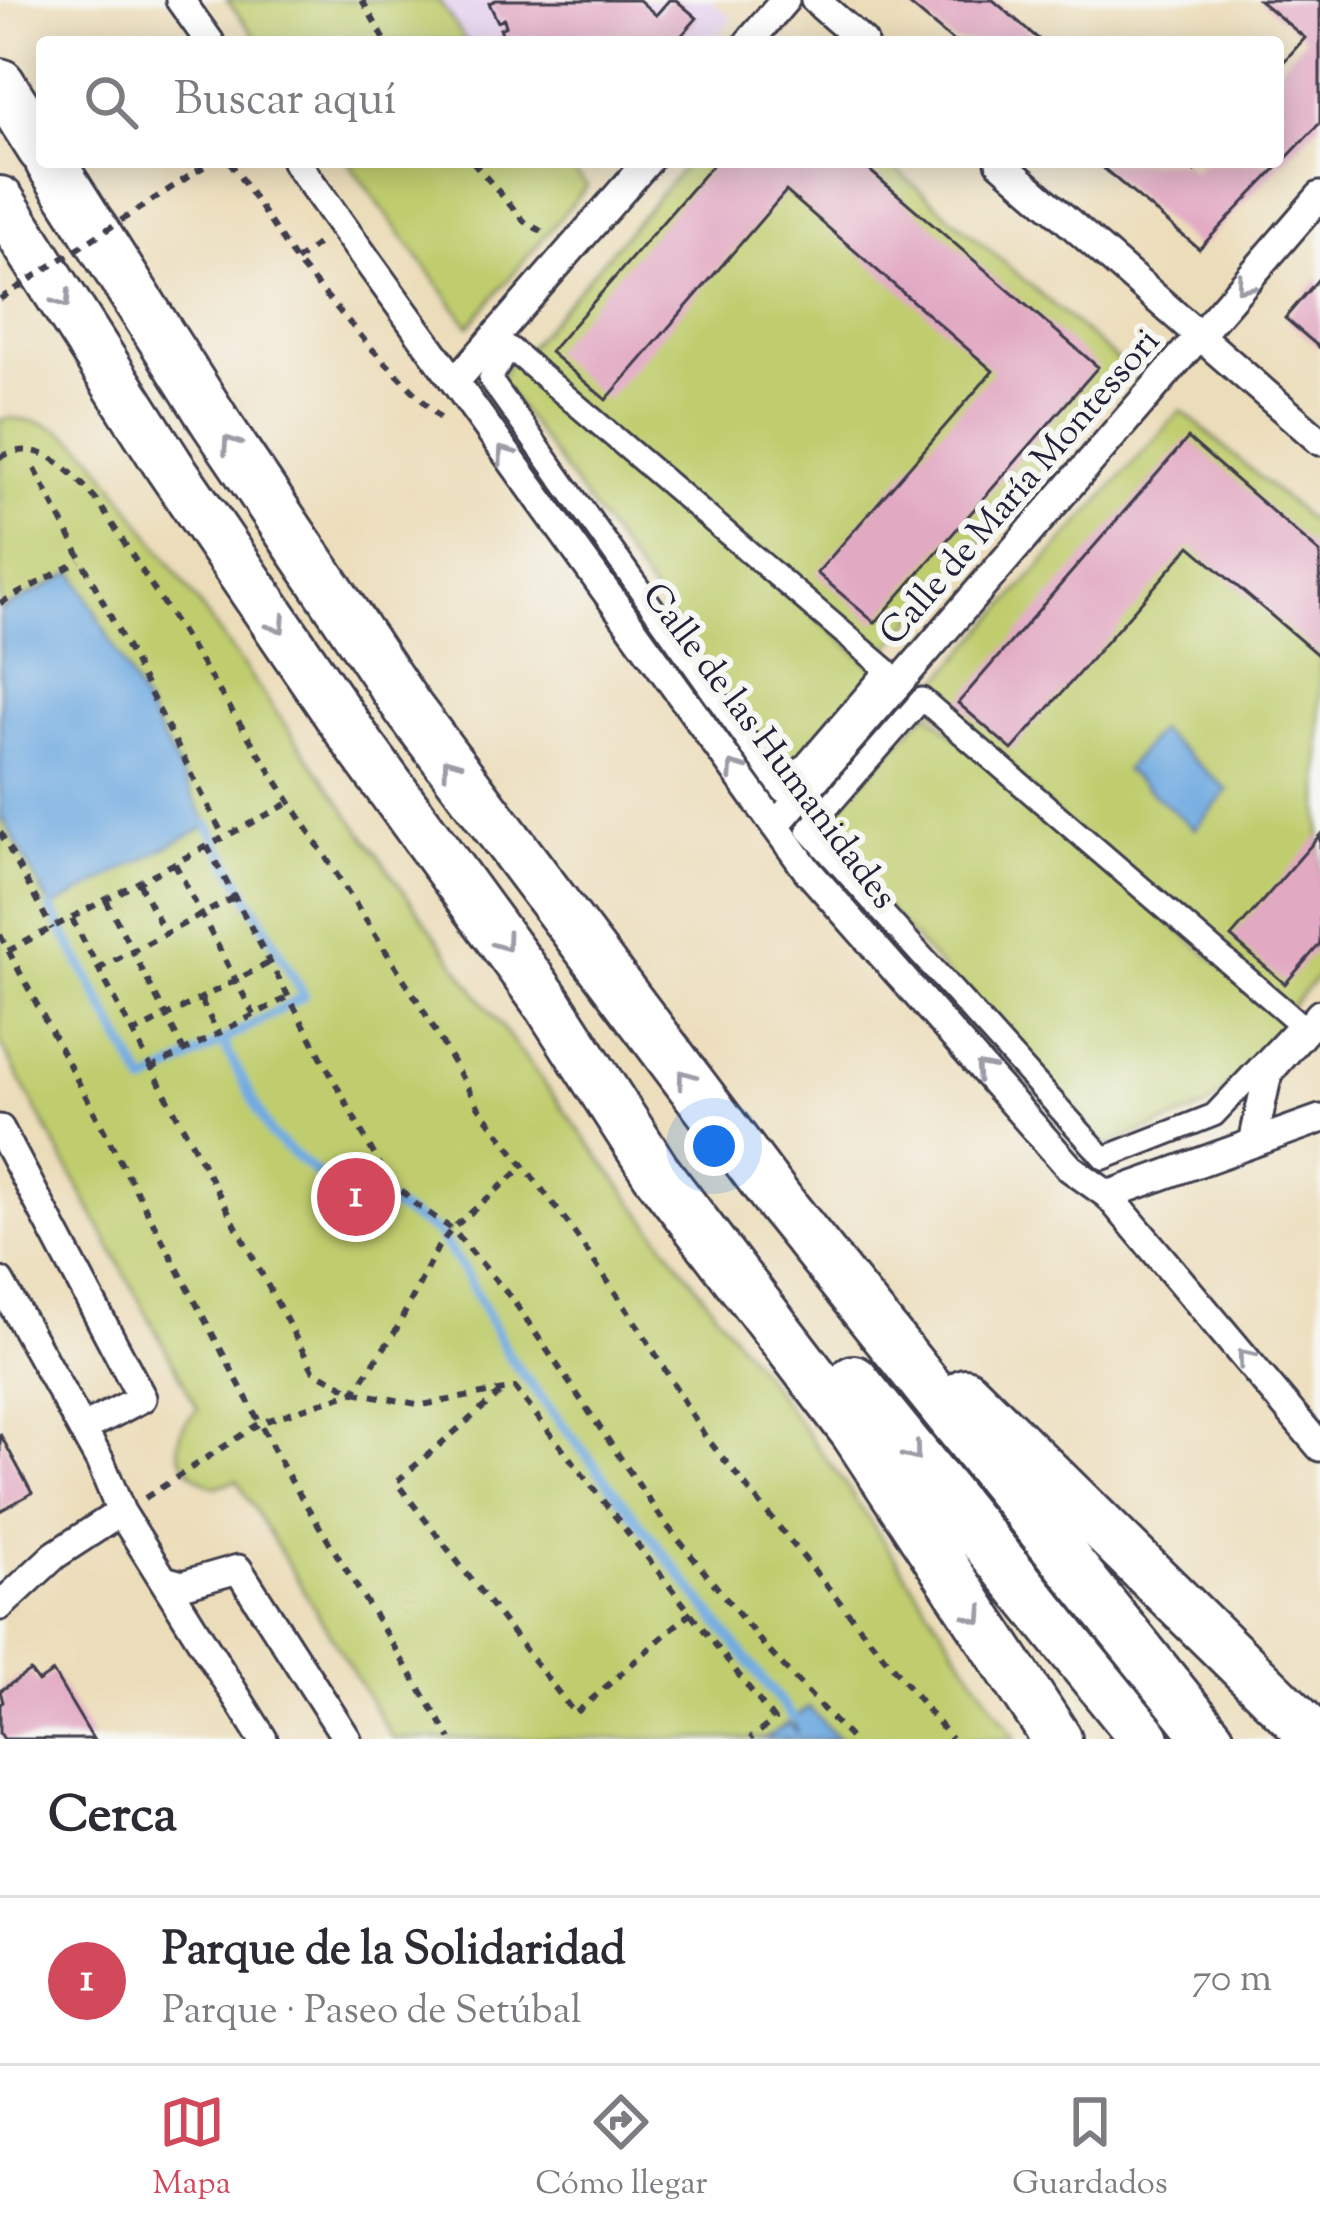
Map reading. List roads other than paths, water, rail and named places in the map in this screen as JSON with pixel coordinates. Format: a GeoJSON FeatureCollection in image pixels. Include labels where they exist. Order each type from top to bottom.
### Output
{"type":"FeatureCollection","features":[{"type":"Feature","properties":{"kind":"highway"},"geometry":{"type":"LineString","coordinates":[[0,82],[36,139]]}},
{"type":"Feature","properties":{"kind":"highway"},"geometry":{"type":"LineString","coordinates":[[54,168],[216,423],[408,708],[781,1204],[1210,1739]]}},
{"type":"Feature","properties":{"kind":"highway"},"geometry":{"type":"LineString","coordinates":[[0,201],[169,466],[362,749],[548,1004],[1145,1739]]}},
{"type":"Feature","properties":{"kind":"highway"},"geometry":{"type":"LineString","coordinates":[[548,1004],[656,1172],[855,1432],[1057,1739]]}},
{"type":"Feature","properties":{"kind":"highway"},"geometry":{"type":"LineString","coordinates":[[781,1204],[1138,1567],[1317,1739]]}},
{"type":"Feature","properties":{"kind":"street"},"geometry":{"type":"LineString","coordinates":[[181,0],[206,36]]}},
{"type":"Feature","properties":{"kind":"street"},"geometry":{"type":"LineString","coordinates":[[754,36],[785,0]]}},
{"type":"Feature","properties":{"kind":"street"},"geometry":{"type":"LineString","coordinates":[[814,0],[856,36]]}},
{"type":"Feature","properties":{"kind":"street","name":"Calle de las Humanidades"},"geometry":{"type":"LineString","coordinates":[[300,168],[807,870],[1070,1168],[1108,1195],[1320,1447]]}},
{"type":"Feature","properties":{"kind":"street"},"geometry":{"type":"LineString","coordinates":[[455,382],[641,168]]}},
{"type":"Feature","properties":{"kind":"street"},"geometry":{"type":"LineString","coordinates":[[1007,168],[1320,441]]}},
{"type":"Feature","properties":{"kind":"street","name":"Calle de María Montessori"},"geometry":{"type":"LineString","coordinates":[[776,826],[1320,196]]}},
{"type":"Feature","properties":{"kind":"street"},"geometry":{"type":"LineString","coordinates":[[510,348],[887,670],[783,791],[490,379],[510,348]]}},
{"type":"Feature","properties":{"kind":"street"},"geometry":{"type":"LineString","coordinates":[[922,699],[1310,1018],[1214,1115],[1104,1158],[808,830],[922,699]]}},
{"type":"Feature","properties":{"kind":"street"},"geometry":{"type":"LineString","coordinates":[[1252,1143],[1268,1073],[1310,1018]]}},
{"type":"Feature","properties":{"kind":"street"},"geometry":{"type":"LineString","coordinates":[[1108,1195],[1320,1119]]}},
{"type":"Feature","properties":{"kind":"street"},"geometry":{"type":"LineString","coordinates":[[0,1129],[142,1398],[82,1430]]}},
{"type":"Feature","properties":{"kind":"street"},"geometry":{"type":"LineString","coordinates":[[0,1282],[82,1430],[121,1512],[263,1739]]}},
{"type":"Feature","properties":{"kind":"street"},"geometry":{"type":"LineString","coordinates":[[0,1606],[55,1556],[121,1512]]}},
{"type":"Feature","properties":{"kind":"street"},"geometry":{"type":"LineString","coordinates":[[164,1580],[182,1585],[238,1569],[347,1739]]}},
{"type":"Feature","properties":{"kind":"water"},"geometry":{"type":"Polygon","coordinates":[[[74,572],[208,825],[51,908],[0,813],[0,611],[74,572]]]}},
{"type":"Feature","properties":{"kind":"water"},"geometry":{"type":"Polygon","coordinates":[[[1158,730],[1228,790],[1195,829],[1125,770],[1158,730]]]}},
{"type":"Feature","properties":{"kind":"water"},"geometry":{"type":"Polygon","coordinates":[[[809,1708],[839,1739],[764,1739],[789,1723],[798,1733],[793,1718],[809,1708]]]}},
{"type":"Feature","properties":{"kind":"waterway"},"geometry":{"type":"LineString","coordinates":[[51,908],[145,1084],[304,996],[208,825]]}},
{"type":"Feature","properties":{"kind":"waterway"},"geometry":{"type":"LineString","coordinates":[[223,1042],[271,1135],[320,1176],[386,1202],[437,1232],[463,1269],[510,1358],[793,1718]]}},
{"type":"Feature","properties":{"kind":"place","name":"Parque de la Solidaridad"},"geometry":{"type":"Point","coordinates":[356,1197]}}]}
